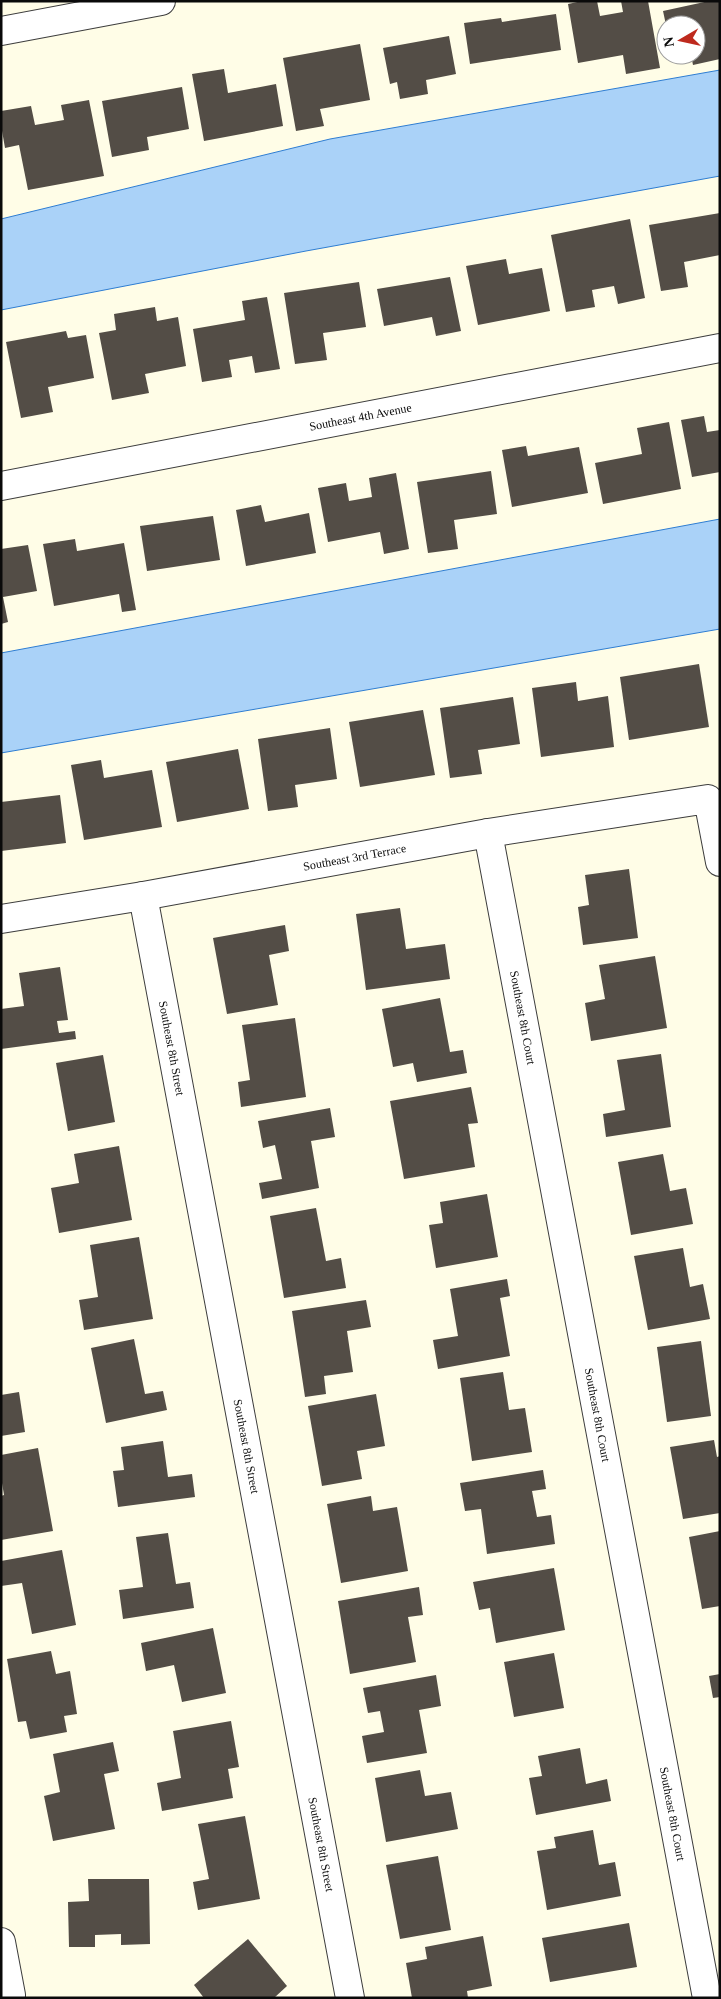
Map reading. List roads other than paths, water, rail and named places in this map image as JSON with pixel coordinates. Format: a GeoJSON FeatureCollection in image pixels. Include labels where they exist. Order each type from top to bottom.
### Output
{"type":"FeatureCollection","features":[{"type":"Feature","properties":{"kind":"street"},"geometry":{"type":"LineString","coordinates":[[1,31],[161,1]]}},
{"type":"Feature","properties":{"kind":"street","name":"Southeast 4th Avenue"},"geometry":{"type":"LineString","coordinates":[[1,486],[720,348]]}},
{"type":"Feature","properties":{"kind":"street","name":"Southeast 3rd Terrace"},"geometry":{"type":"LineString","coordinates":[[1,919],[143,896],[488,833],[708,799],[720,862]]}},
{"type":"Feature","properties":{"kind":"street","name":"Southeast 8th Court"},"geometry":{"type":"LineString","coordinates":[[488,833],[707,1998]]}},
{"type":"Feature","properties":{"kind":"street","name":"Southeast 8th Street"},"geometry":{"type":"LineString","coordinates":[[143,896],[350,1998]]}},
{"type":"Feature","properties":{"kind":"street"},"geometry":{"type":"LineString","coordinates":[[1,1942],[12,1996]]}},
{"type":"Feature","properties":{"kind":"water"},"geometry":{"type":"Polygon","coordinates":[[[720,70],[720,176],[306,251],[1,310],[1,219],[330,139],[720,70]]]}},
{"type":"Feature","properties":{"kind":"water"},"geometry":{"type":"Polygon","coordinates":[[[720,519],[720,629],[1,753],[1,653],[720,519]]]}}]}
